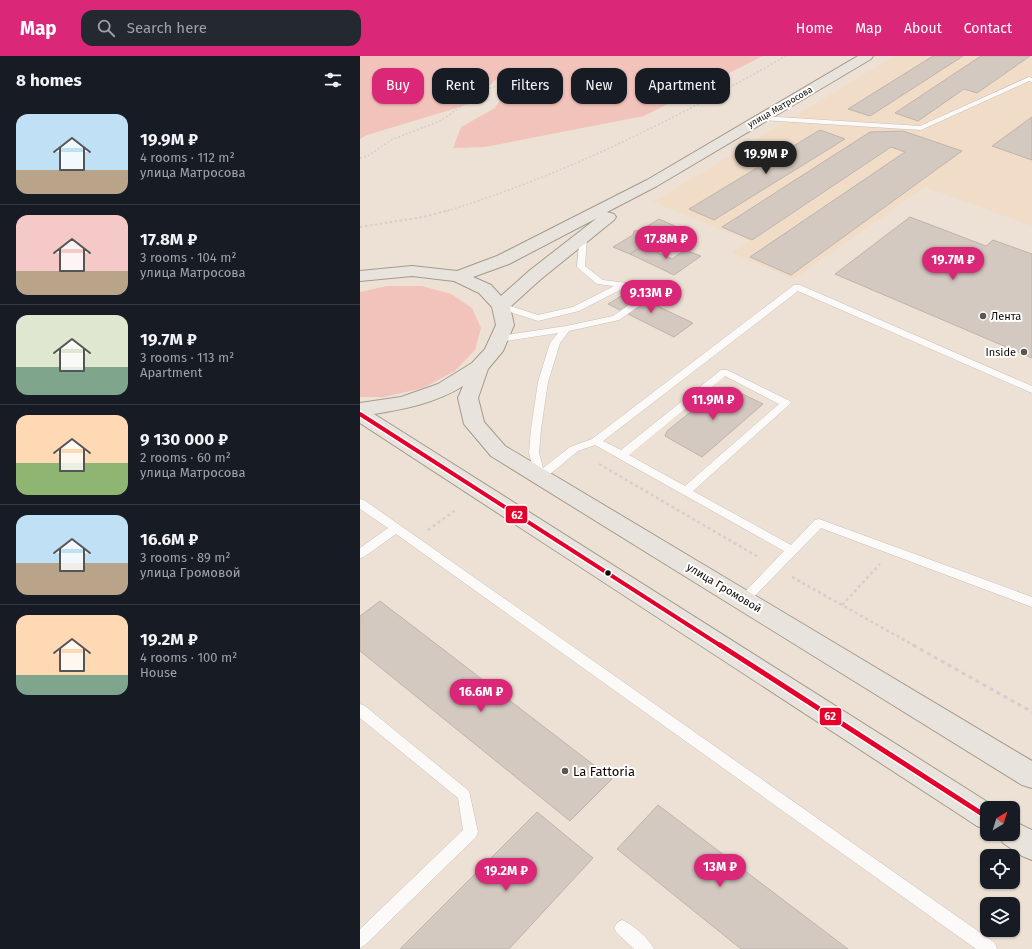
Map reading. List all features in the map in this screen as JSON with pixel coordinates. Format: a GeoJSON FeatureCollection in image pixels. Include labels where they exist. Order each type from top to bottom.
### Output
{"type":"FeatureCollection","features":[{"type":"Feature","properties":{"kind":"main road","name":"улица Матросова"},"geometry":{"type":"LineString","coordinates":[[458,276],[504,260],[652,183],[867,56]]}},
{"type":"Feature","properties":{"kind":"main road","name":"улица Матросова"},"geometry":{"type":"LineString","coordinates":[[501,306],[535,275],[652,183]]}},
{"type":"Feature","properties":{"kind":"main road"},"geometry":{"type":"LineString","coordinates":[[360,276],[412,271],[458,276],[485,289],[501,306],[505,325],[494,351],[479,367],[445,388],[404,403],[360,410]]}},
{"type":"Feature","properties":{"kind":"main road","name":"улица Громовой"},"geometry":{"type":"LineString","coordinates":[[479,367],[468,398],[474,424],[498,451],[1032,776]]}},
{"type":"Feature","properties":{"kind":"main road"},"geometry":{"type":"LineString","coordinates":[[360,414],[980,813]]}},
{"type":"Feature","properties":{"kind":"main road"},"geometry":{"type":"LineString","coordinates":[[1020,838],[1032,846]]}},
{"type":"Feature","properties":{"kind":"lane"},"geometry":{"type":"LineString","coordinates":[[761,118],[921,128],[1029,79],[1032,80]]}},
{"type":"Feature","properties":{"kind":"lane"},"geometry":{"type":"LineString","coordinates":[[499,339],[566,329],[616,318],[649,296],[624,285],[600,282],[581,267],[583,237]]}},
{"type":"Feature","properties":{"kind":"lane"},"geometry":{"type":"LineString","coordinates":[[501,306],[538,318],[576,309],[624,285]]}},
{"type":"Feature","properties":{"kind":"lane"},"geometry":{"type":"LineString","coordinates":[[566,329],[555,343],[543,382],[534,453],[540,476],[574,449],[596,441],[797,287],[1032,390]]}},
{"type":"Feature","properties":{"kind":"lane"},"geometry":{"type":"LineString","coordinates":[[622,455],[724,372],[786,403],[686,491]]}},
{"type":"Feature","properties":{"kind":"lane"},"geometry":{"type":"LineString","coordinates":[[596,441],[791,550]]}},
{"type":"Feature","properties":{"kind":"lane"},"geometry":{"type":"LineString","coordinates":[[360,503],[989,949]]}},
{"type":"Feature","properties":{"kind":"lane"},"geometry":{"type":"LineString","coordinates":[[744,600],[791,550],[819,523],[1032,602]]}},
{"type":"Feature","properties":{"kind":"lane"},"geometry":{"type":"LineString","coordinates":[[360,554],[396,529]]}},
{"type":"Feature","properties":{"kind":"lane"},"geometry":{"type":"LineString","coordinates":[[360,710],[464,795],[471,832],[360,940]]}},
{"type":"Feature","properties":{"kind":"lane"},"geometry":{"type":"LineString","coordinates":[[622,928],[646,949]]}},
{"type":"Feature","properties":{"kind":"path"},"geometry":{"type":"LineString","coordinates":[[360,158],[368,156],[391,140],[440,121],[485,90],[533,73],[561,56]]}},
{"type":"Feature","properties":{"kind":"path"},"geometry":{"type":"LineString","coordinates":[[360,227],[442,213],[528,185],[642,134],[699,105],[786,56]]}},
{"type":"Feature","properties":{"kind":"path"},"geometry":{"type":"LineString","coordinates":[[429,529],[457,509]]}},
{"type":"Feature","properties":{"kind":"path"},"geometry":{"type":"LineString","coordinates":[[842,605],[884,559]]}},
{"type":"Feature","properties":{"kind":"shaded area"},"geometry":{"type":"Polygon","coordinates":[[[360,56],[763,56],[730,73],[730,68],[635,68],[635,104],[668,104],[644,116],[485,147],[453,148],[461,127],[495,108],[497,104],[563,104],[563,68],[497,68],[497,78],[489,86],[489,68],[432,68],[432,104],[470,104],[367,135],[360,139],[360,56]]]}},
{"type":"Feature","properties":{"kind":"shaded area"},"geometry":{"type":"Polygon","coordinates":[[[894,56],[1032,56],[1032,226],[925,187],[794,279],[732,253],[749,241],[653,202],[894,56]]]}},
{"type":"Feature","properties":{"kind":"shaded area"},"geometry":{"type":"Polygon","coordinates":[[[387,286],[422,286],[451,294],[472,308],[481,328],[475,350],[455,371],[423,388],[384,397],[360,397],[360,292],[387,286]]]}},
{"type":"Feature","properties":{"kind":"building"},"geometry":{"type":"Polygon","coordinates":[[[933,56],[963,56],[870,116],[848,109],[933,56]]]}},
{"type":"Feature","properties":{"kind":"building"},"geometry":{"type":"Polygon","coordinates":[[[981,56],[1030,56],[977,93],[964,89],[918,121],[895,113],[981,56]]]}},
{"type":"Feature","properties":{"kind":"building"},"geometry":{"type":"Polygon","coordinates":[[[1032,117],[1032,160],[992,146],[1032,117]]]}},
{"type":"Feature","properties":{"kind":"building"},"geometry":{"type":"Polygon","coordinates":[[[820,130],[845,139],[714,220],[689,209],[820,130]]]}},
{"type":"Feature","properties":{"kind":"building"},"geometry":{"type":"Polygon","coordinates":[[[903,131],[962,151],[791,275],[750,257],[905,152],[891,147],[752,240],[722,227],[870,132],[903,131]]]}},
{"type":"Feature","properties":{"kind":"building","name":"Лента"},"geometry":{"type":"Polygon","coordinates":[[[910,217],[986,246],[993,240],[1032,254],[1032,358],[835,274],[910,217]]]}},
{"type":"Feature","properties":{"kind":"building"},"geometry":{"type":"Polygon","coordinates":[[[659,219],[675,226],[630,254],[613,247],[633,235],[634,231],[641,230],[659,219]]]}},
{"type":"Feature","properties":{"kind":"building"},"geometry":{"type":"Polygon","coordinates":[[[643,246],[672,259],[685,250],[701,256],[674,275],[630,254],[643,246]]]}},
{"type":"Feature","properties":{"kind":"building"},"geometry":{"type":"Polygon","coordinates":[[[628,292],[693,323],[674,337],[608,304],[628,292]]]}},
{"type":"Feature","properties":{"kind":"building"},"geometry":{"type":"Polygon","coordinates":[[[728,387],[763,404],[702,457],[665,436],[667,431],[713,394],[717,396],[728,387]]]}},
{"type":"Feature","properties":{"kind":"building"},"geometry":{"type":"Polygon","coordinates":[[[380,601],[612,779],[570,821],[360,651],[360,616],[380,601]]]}},
{"type":"Feature","properties":{"kind":"building"},"geometry":{"type":"Polygon","coordinates":[[[658,805],[848,949],[741,949],[617,849],[658,805]]]}},
{"type":"Feature","properties":{"kind":"building"},"geometry":{"type":"Polygon","coordinates":[[[537,812],[593,858],[509,949],[400,949],[537,812]]]}},
{"type":"Feature","properties":{"kind":"transit line","name":"62"},"geometry":{"type":"LineString","coordinates":[[360,414],[980,813]]}},
{"type":"Feature","properties":{"kind":"place","name":"Лента"},"geometry":{"type":"Point","coordinates":[983,316]}},
{"type":"Feature","properties":{"kind":"place","name":"Inside"},"geometry":{"type":"Point","coordinates":[1024,352]}},
{"type":"Feature","properties":{"kind":"place","name":"La Fattoria"},"geometry":{"type":"Point","coordinates":[565,771]}}]}
